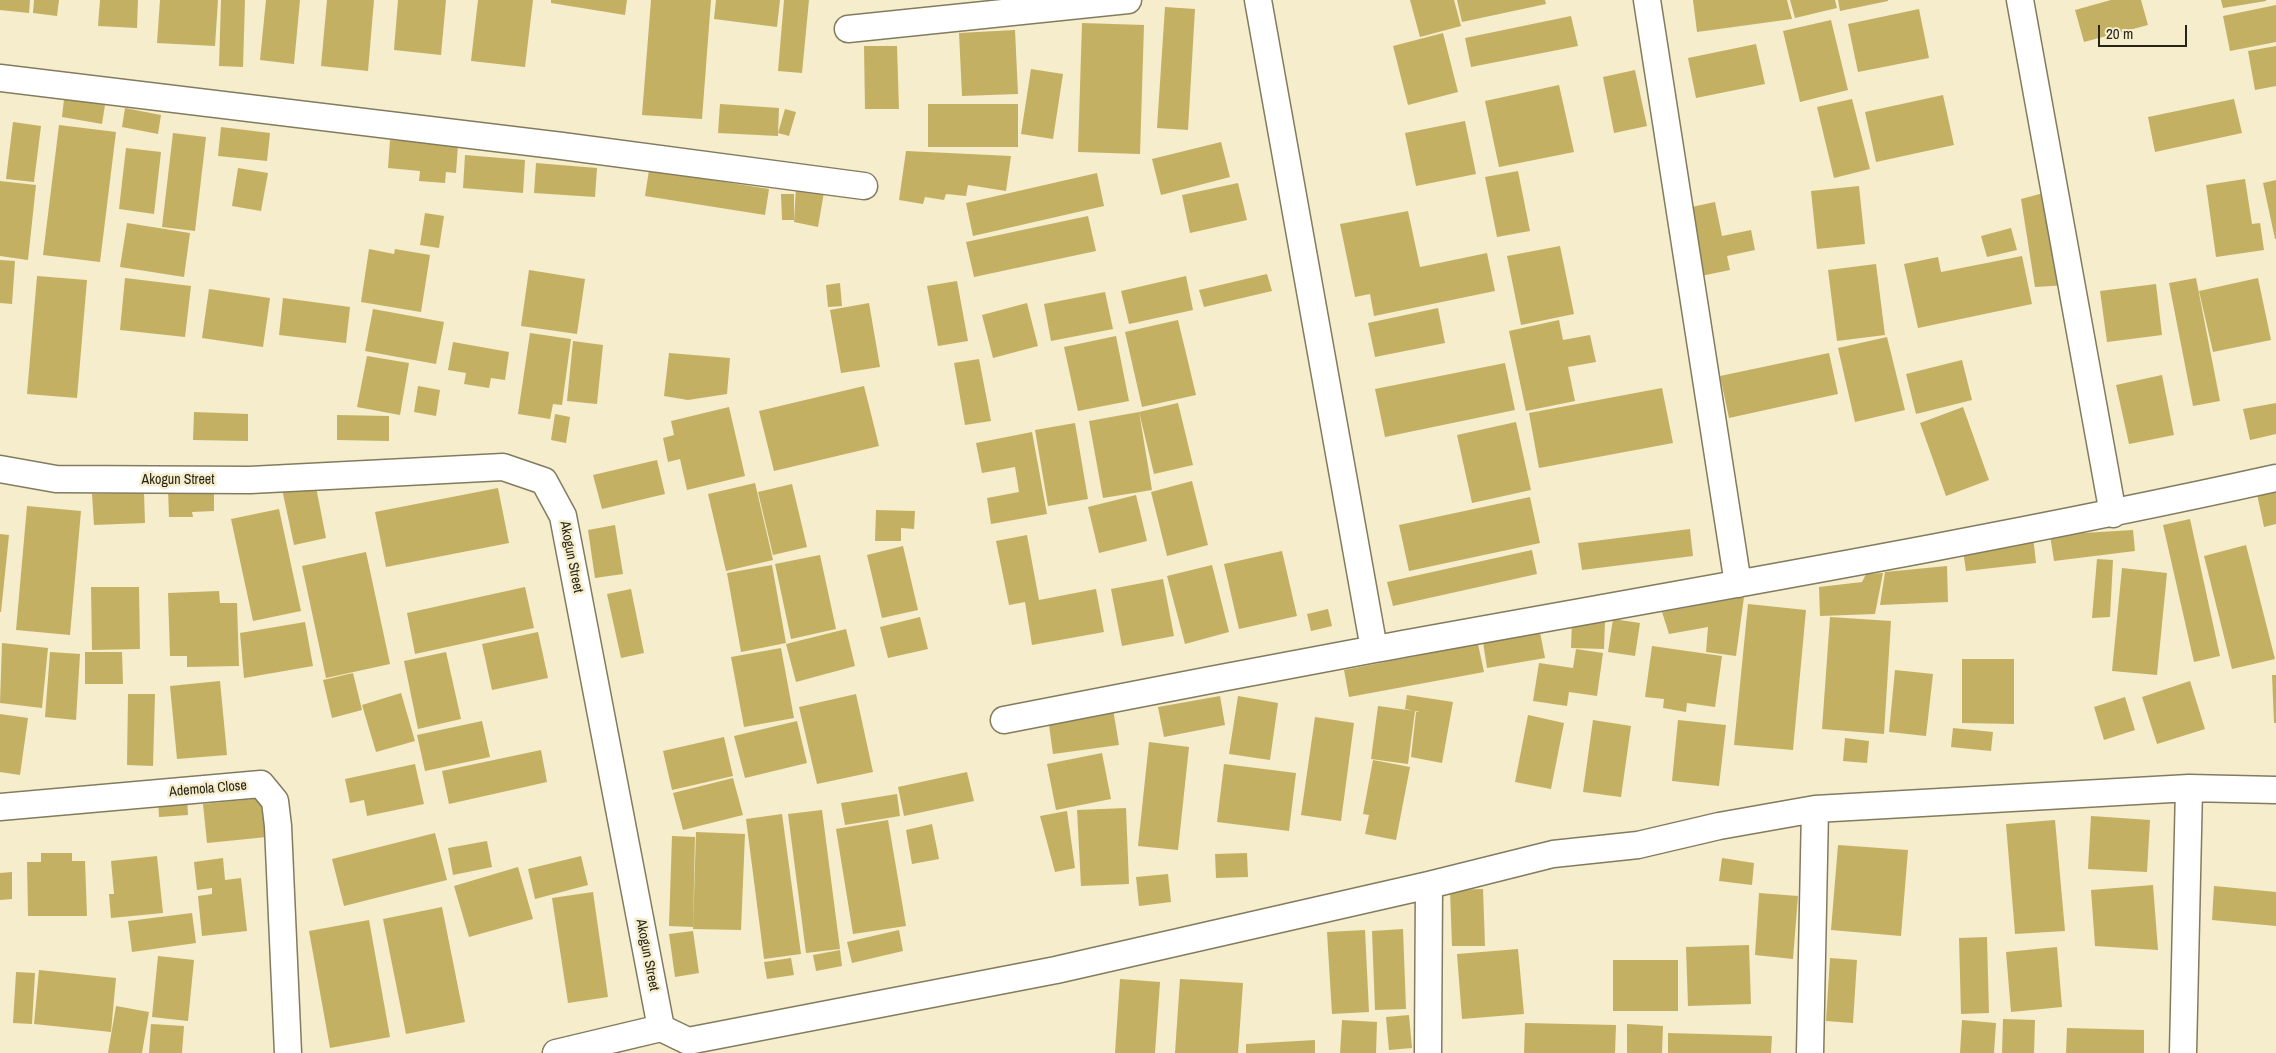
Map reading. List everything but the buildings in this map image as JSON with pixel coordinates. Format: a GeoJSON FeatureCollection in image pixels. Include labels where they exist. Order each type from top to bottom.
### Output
{"type":"FeatureCollection","features":[{"type":"Feature","properties":{"kind":"street"},"geometry":{"type":"LineString","coordinates":[[848,29],[1128,0]]}},
{"type":"Feature","properties":{"kind":"street"},"geometry":{"type":"LineString","coordinates":[[1258,0],[1374,649]]}},
{"type":"Feature","properties":{"kind":"street"},"geometry":{"type":"LineString","coordinates":[[1647,0],[1738,584]]}},
{"type":"Feature","properties":{"kind":"street"},"geometry":{"type":"LineString","coordinates":[[2020,0],[2114,514]]}},
{"type":"Feature","properties":{"kind":"street"},"geometry":{"type":"LineString","coordinates":[[0,78],[562,146],[864,186]]}},
{"type":"Feature","properties":{"kind":"street","name":"Akogun Street"},"geometry":{"type":"LineString","coordinates":[[0,469],[56,479],[250,480],[503,467],[544,481],[563,516],[661,1028]]}},
{"type":"Feature","properties":{"kind":"street"},"geometry":{"type":"LineString","coordinates":[[1004,720],[1374,649],[2114,514],[2276,478]]}},
{"type":"Feature","properties":{"kind":"street","name":"Ademola Close"},"geometry":{"type":"LineString","coordinates":[[0,807],[261,784],[275,801],[278,826],[288,1053]]}},
{"type":"Feature","properties":{"kind":"street"},"geometry":{"type":"LineString","coordinates":[[556,1053],[661,1028],[688,1047],[1056,970],[1429,885],[1553,854],[1638,845],[1719,826],[1815,809],[2189,788],[2276,790]]}},
{"type":"Feature","properties":{"kind":"street"},"geometry":{"type":"LineString","coordinates":[[2183,1053],[2189,788]]}},
{"type":"Feature","properties":{"kind":"street"},"geometry":{"type":"LineString","coordinates":[[1810,1053],[1815,809]]}},
{"type":"Feature","properties":{"kind":"street"},"geometry":{"type":"LineString","coordinates":[[1428,1053],[1429,885]]}}]}
